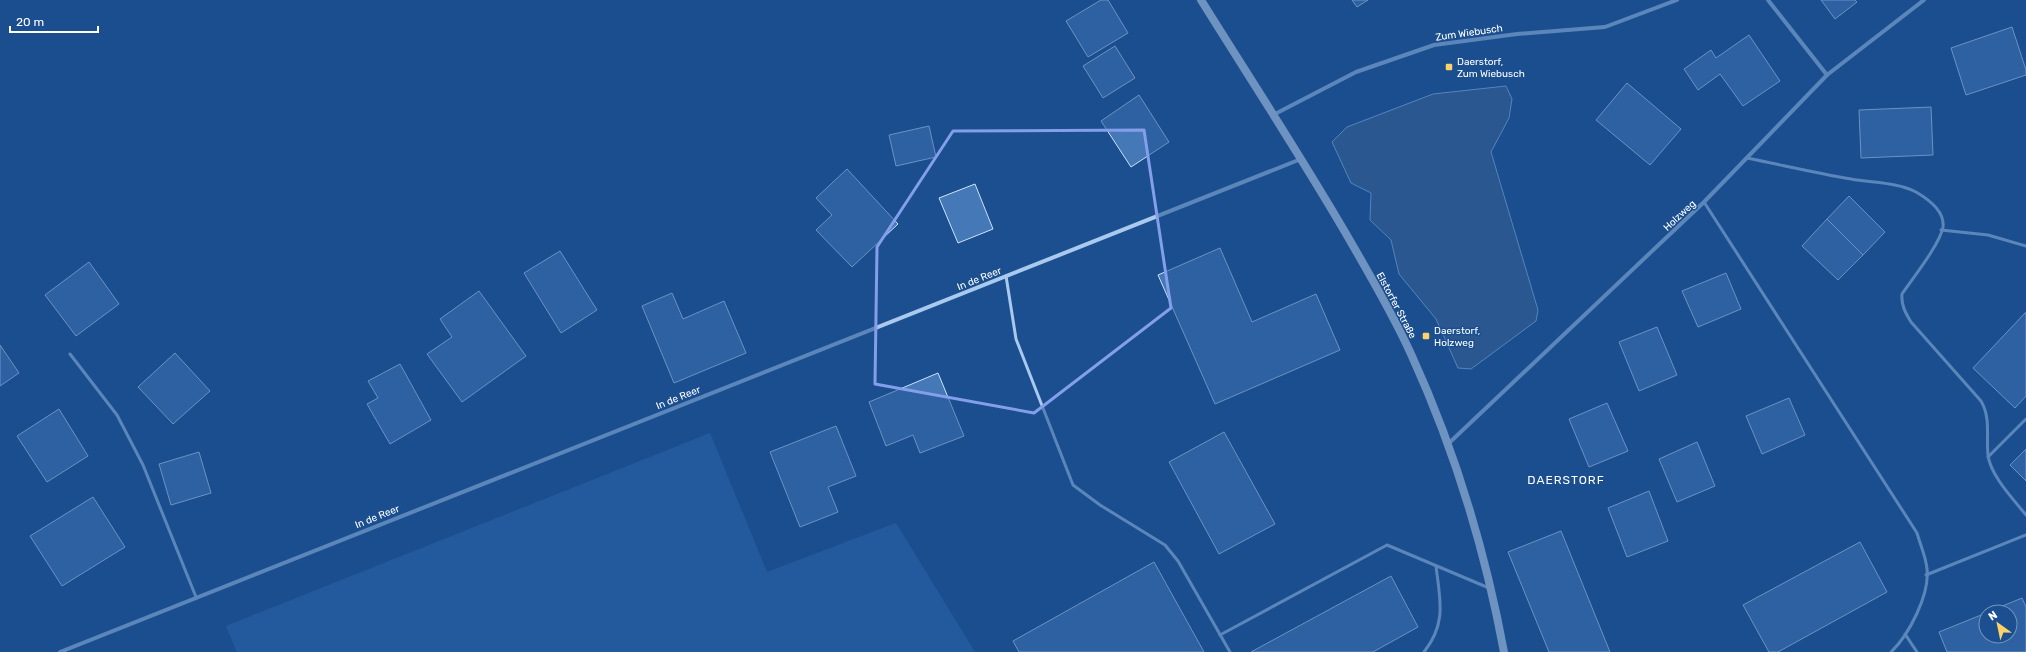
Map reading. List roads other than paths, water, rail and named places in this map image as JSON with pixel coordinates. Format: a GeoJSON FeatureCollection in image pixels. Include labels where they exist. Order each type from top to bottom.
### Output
{"type":"FeatureCollection","features":[{"type":"Feature","properties":{"kind":"main road","name":"Elstorfer Straße"},"geometry":{"type":"LineString","coordinates":[[1201,0],[1302,159],[1366,268],[1406,343],[1448,444],[1473,523],[1504,652]]}},
{"type":"Feature","properties":{"kind":"street","name":"Zum Wiebusch"},"geometry":{"type":"LineString","coordinates":[[1273,115],[1356,72],[1434,45],[1517,34],[1605,27],[1677,0]]}},
{"type":"Feature","properties":{"kind":"street"},"geometry":{"type":"LineString","coordinates":[[1768,0],[1827,75]]}},
{"type":"Feature","properties":{"kind":"street","name":"Holzweg"},"geometry":{"type":"LineString","coordinates":[[1448,444],[1704,202],[1827,75],[1924,0]]}},
{"type":"Feature","properties":{"kind":"street","name":"In de Reer"},"geometry":{"type":"LineString","coordinates":[[60,652],[1302,159]]}},
{"type":"Feature","properties":{"kind":"lane"},"geometry":{"type":"LineString","coordinates":[[1747,158],[1909,189],[1936,207],[1942,218],[1942,230],[1938,240],[1902,294],[1904,311],[1911,322],[1983,405],[1987,419],[1988,457],[2002,484],[2026,515]]}},
{"type":"Feature","properties":{"kind":"lane"},"geometry":{"type":"LineString","coordinates":[[1704,202],[1917,533],[1927,569],[1922,603],[1901,642],[1891,652]]}},
{"type":"Feature","properties":{"kind":"lane"},"geometry":{"type":"LineString","coordinates":[[1942,230],[1988,235],[2026,246]]}},
{"type":"Feature","properties":{"kind":"lane"},"geometry":{"type":"LineString","coordinates":[[1006,276],[1016,339],[1073,485],[1100,505],[1165,546],[1178,561],[1230,652]]}},
{"type":"Feature","properties":{"kind":"lane"},"geometry":{"type":"LineString","coordinates":[[70,354],[117,415],[143,466],[196,597]]}},
{"type":"Feature","properties":{"kind":"lane"},"geometry":{"type":"LineString","coordinates":[[1988,457],[2026,419]]}},
{"type":"Feature","properties":{"kind":"lane"},"geometry":{"type":"LineString","coordinates":[[1926,575],[2026,535]]}},
{"type":"Feature","properties":{"kind":"lane"},"geometry":{"type":"LineString","coordinates":[[1220,635],[1387,545],[1490,589]]}},
{"type":"Feature","properties":{"kind":"lane"},"geometry":{"type":"LineString","coordinates":[[1424,652],[1439,626],[1441,605],[1436,566]]}},
{"type":"Feature","properties":{"kind":"lane"},"geometry":{"type":"LineString","coordinates":[[1905,634],[1917,652]]}},
{"type":"Feature","properties":{"kind":"place","name":"Daerstorf, Zum Wiebusch"},"geometry":{"type":"Point","coordinates":[1449,67]}},
{"type":"Feature","properties":{"kind":"place","name":"Daerstorf, Holzweg"},"geometry":{"type":"Point","coordinates":[1426,336]}},
{"type":"Feature","properties":{"kind":"district","name":"DAERSTORF"},"geometry":{"type":"Point","coordinates":[1566,480]}}]}
